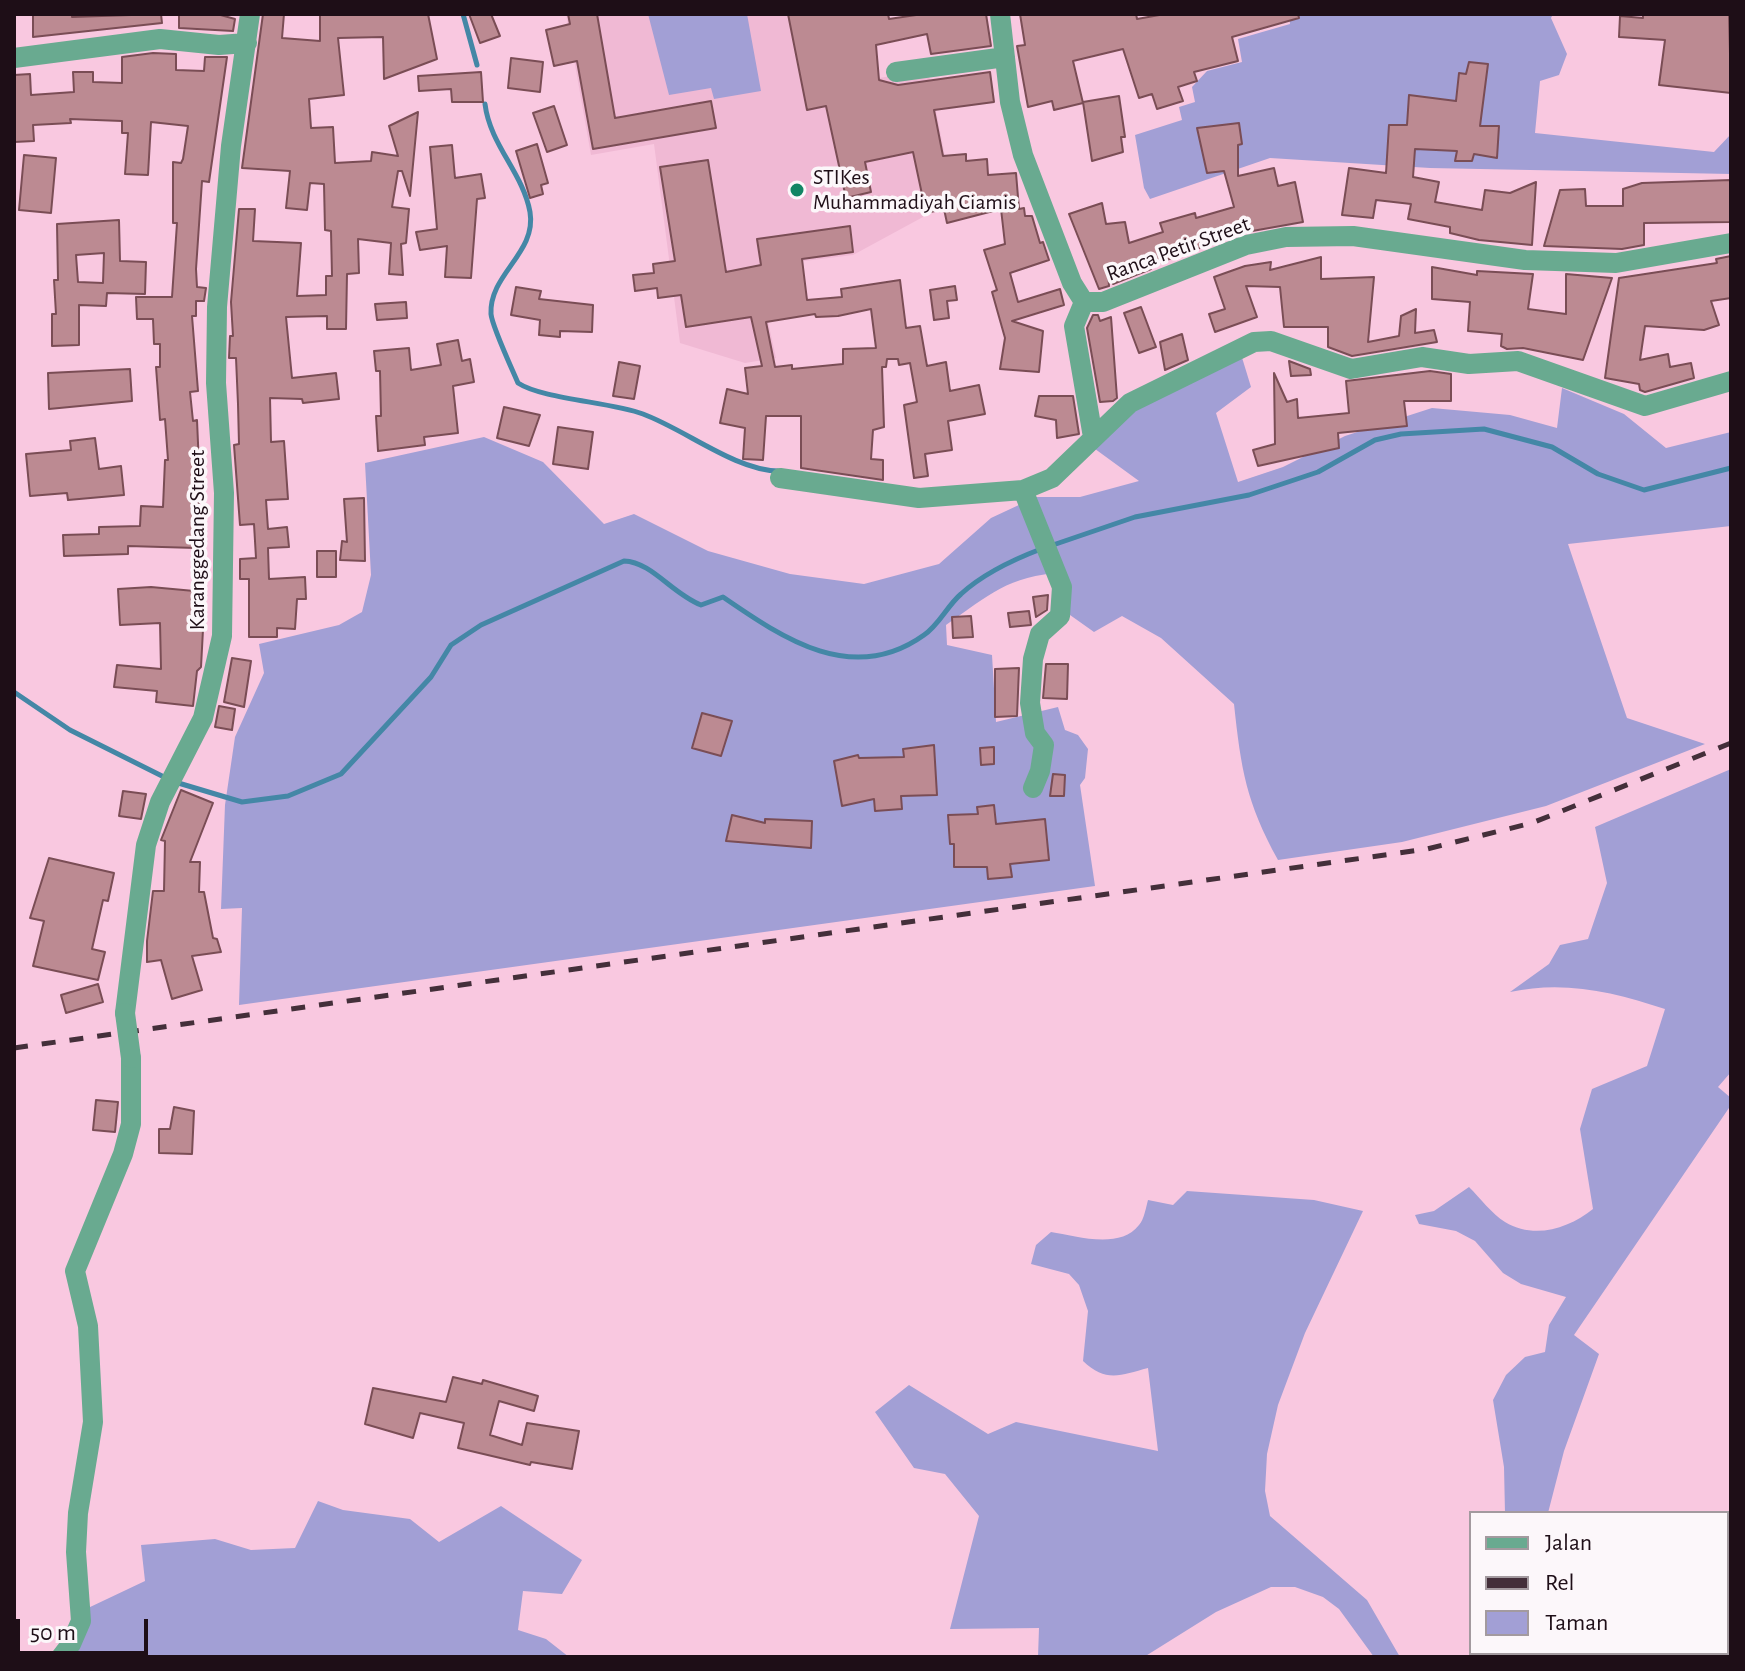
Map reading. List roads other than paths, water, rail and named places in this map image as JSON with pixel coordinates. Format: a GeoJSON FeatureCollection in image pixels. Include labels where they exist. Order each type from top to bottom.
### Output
{"type":"FeatureCollection","features":[{"type":"Feature","properties":{"kind":"street","name":"Karanggedang Street"},"geometry":{"type":"LineString","coordinates":[[61,1657],[71,1644],[81,1621],[76,1564],[78,1513],[93,1422],[88,1326],[75,1271],[123,1154],[131,1124],[131,1058],[125,1013],[146,845],[160,802],[203,718],[222,636],[224,493],[216,383],[217,307],[231,146],[250,14]]}},
{"type":"Feature","properties":{"kind":"street","name":"Ranca Petir Street"},"geometry":{"type":"LineString","coordinates":[[1000,14],[1010,102],[1023,155],[1072,283],[1084,302],[1103,302],[1233,250],[1286,237],[1353,236],[1525,260],[1616,263],[1731,243]]}},
{"type":"Feature","properties":{"kind":"street"},"geometry":{"type":"LineString","coordinates":[[14,58],[160,39],[219,45],[247,43]]}},
{"type":"Feature","properties":{"kind":"street"},"geometry":{"type":"LineString","coordinates":[[896,72],[1005,57]]}},
{"type":"Feature","properties":{"kind":"street"},"geometry":{"type":"LineString","coordinates":[[1084,302],[1074,326],[1093,437]]}},
{"type":"Feature","properties":{"kind":"street"},"geometry":{"type":"LineString","coordinates":[[780,478],[919,498],[1023,490],[1052,478],[1130,403],[1254,342],[1271,341],[1351,369],[1422,357],[1469,364],[1518,361],[1645,406],[1731,381]]}},
{"type":"Feature","properties":{"kind":"street"},"geometry":{"type":"LineString","coordinates":[[1023,490],[1062,587],[1060,616],[1040,634],[1033,659],[1030,703],[1035,733],[1044,745],[1040,771],[1033,788]]}},
{"type":"Feature","properties":{"kind":"waterway"},"geometry":{"type":"LineString","coordinates":[[463,14],[477,65]]}},
{"type":"Feature","properties":{"kind":"waterway"},"geometry":{"type":"LineString","coordinates":[[485,104],[493,133],[521,184],[530,212],[527,240],[497,287],[491,314],[518,383],[543,393],[643,414],[728,457],[778,471]]}},
{"type":"Feature","properties":{"kind":"waterway"},"geometry":{"type":"LineString","coordinates":[[1050,546],[1135,517],[1249,495],[1318,472],[1375,440],[1401,434],[1484,429],[1552,447],[1598,474],[1644,490],[1731,468]]}},
{"type":"Feature","properties":{"kind":"waterway"},"geometry":{"type":"LineString","coordinates":[[175,782],[242,802],[288,796],[341,774],[431,677],[451,645],[481,625],[624,561],[653,572],[701,605],[723,597],[770,628],[820,651],[845,656],[871,656],[897,650],[924,635],[970,586],[989,573],[1041,549]]}},
{"type":"Feature","properties":{"kind":"waterway"},"geometry":{"type":"LineString","coordinates":[[14,692],[70,730],[166,778]]}},
{"type":"Feature","properties":{"kind":"railway"},"geometry":{"type":"LineString","coordinates":[[14,1048],[1427,849],[1532,823],[1731,743]]}},
{"type":"Feature","properties":{"kind":"place","name":"STIKes Muhammadiyah Ciamis"},"geometry":{"type":"Point","coordinates":[797,190]}}]}
